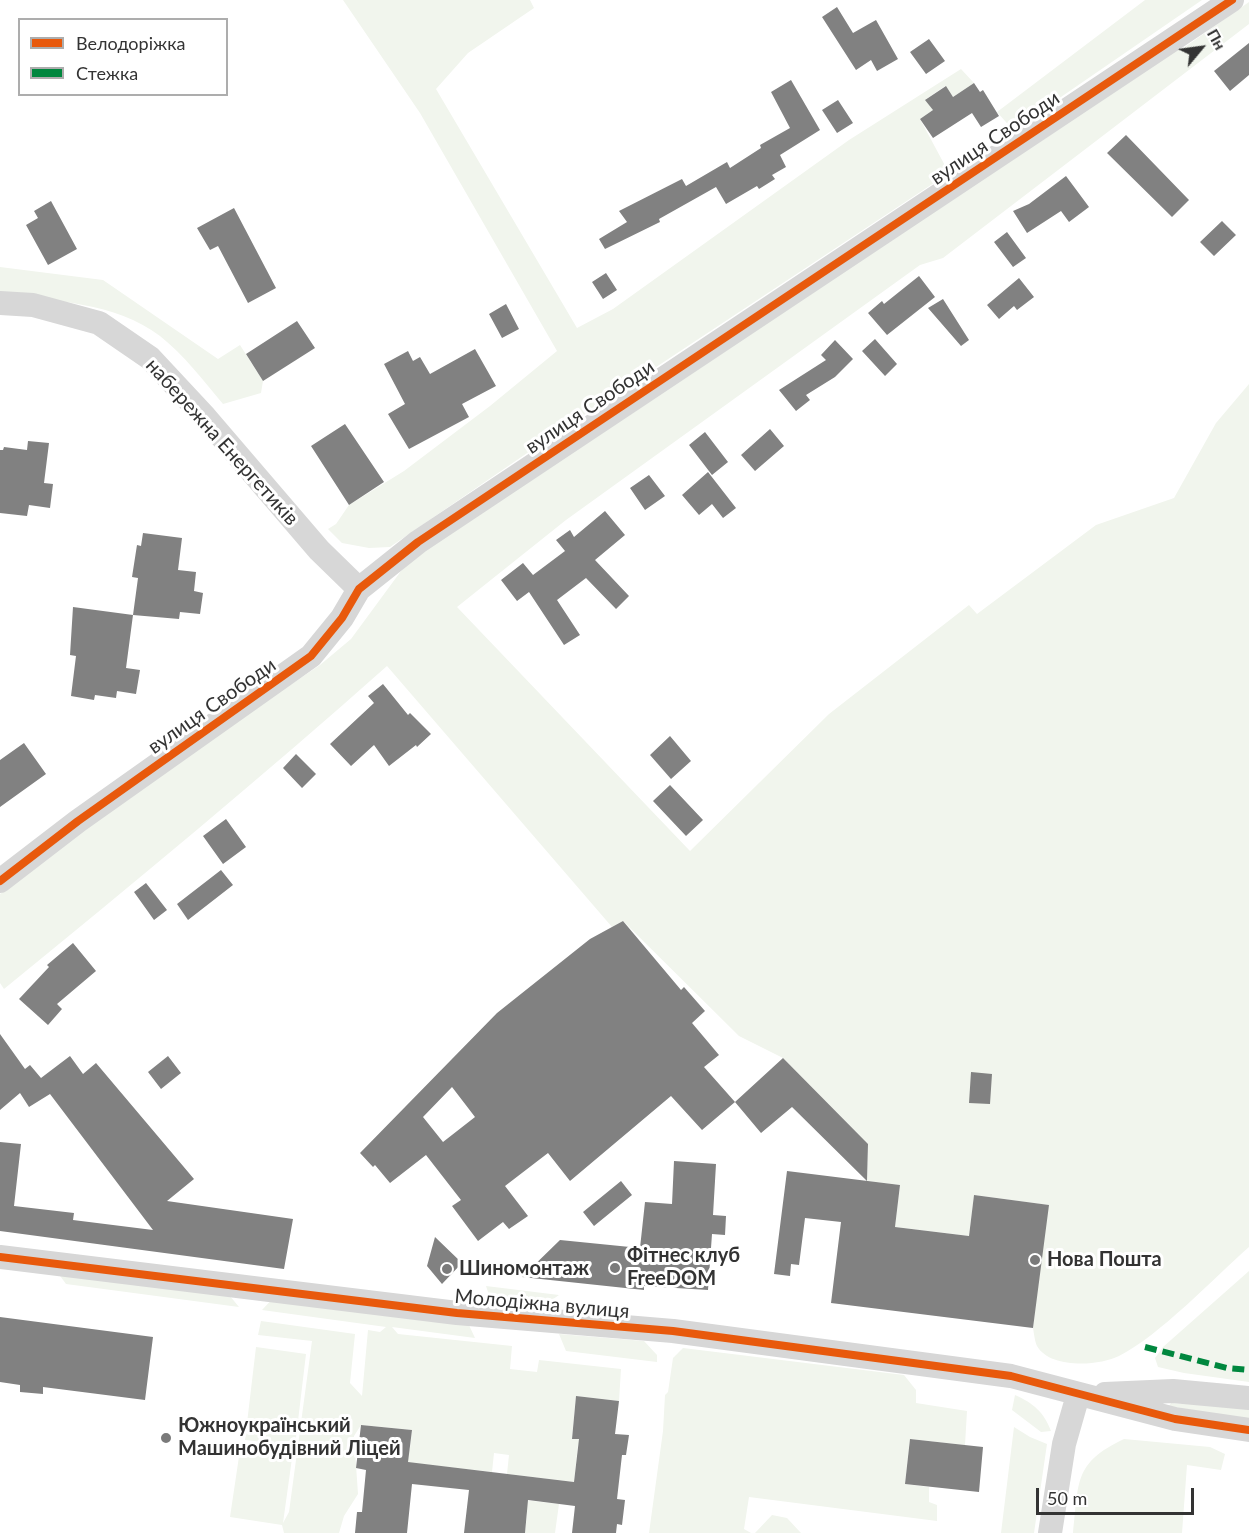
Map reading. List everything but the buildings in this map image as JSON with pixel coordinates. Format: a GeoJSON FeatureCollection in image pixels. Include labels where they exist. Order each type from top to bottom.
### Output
{"type":"FeatureCollection","features":[{"type":"Feature","properties":{"kind":"street","name":"вулиця Свободи"},"geometry":{"type":"LineString","coordinates":[[0,881],[78,821],[311,656],[342,618],[359,589],[418,542],[1232,0]]}},
{"type":"Feature","properties":{"kind":"street","name":"набережна Енергетиків"},"geometry":{"type":"LineString","coordinates":[[0,303],[33,304],[99,323],[150,358],[205,417],[318,550],[359,589]]}},
{"type":"Feature","properties":{"kind":"street","name":"Молодіжна вулиця"},"geometry":{"type":"LineString","coordinates":[[0,1257],[458,1313],[673,1331],[1011,1376],[1175,1419],[1249,1430]]}},
{"type":"Feature","properties":{"kind":"street"},"geometry":{"type":"LineString","coordinates":[[1050,1533],[1064,1444],[1078,1395],[1173,1390],[1249,1398]]}},
{"type":"Feature","properties":{"kind":"shaded area"},"geometry":{"type":"Polygon","coordinates":[[[343,0],[530,0],[534,8],[468,53],[436,89],[577,328],[613,309],[849,140],[961,69],[974,83],[953,97],[945,86],[926,99],[933,110],[920,119],[949,173],[552,436],[390,547],[369,548],[342,543],[328,529],[336,524],[349,505],[404,471],[490,406],[557,351],[420,113],[343,0]]]}},
{"type":"Feature","properties":{"kind":"shaded area"},"geometry":{"type":"Polygon","coordinates":[[[1145,0],[1202,0],[1013,130],[997,112],[1145,0]]]}},
{"type":"Feature","properties":{"kind":"shaded area"},"geometry":{"type":"Polygon","coordinates":[[[1249,2],[1249,24],[943,258],[920,265],[566,520],[457,607],[690,851],[829,714],[969,605],[977,614],[1096,525],[1174,498],[1216,423],[1249,384],[1249,1247],[1186,1306],[1151,1335],[1119,1356],[1100,1362],[1063,1362],[1052,1359],[1037,1346],[1033,1328],[1048,1205],[974,1195],[969,1236],[895,1227],[900,1185],[867,1181],[868,1144],[783,1058],[739,1036],[623,921],[612,927],[387,666],[197,829],[4,989],[0,983],[0,894],[107,807],[320,665],[351,639],[401,571],[431,544],[1178,45],[1182,49],[1249,2]]]}},
{"type":"Feature","properties":{"kind":"shaded area"},"geometry":{"type":"Polygon","coordinates":[[[0,267],[103,280],[218,359],[240,345],[263,381],[261,393],[223,404],[193,368],[160,336],[123,316],[104,310],[62,301],[0,294],[0,267]]]}},
{"type":"Feature","properties":{"kind":"shaded area"},"geometry":{"type":"Polygon","coordinates":[[[55,1269],[225,1290],[239,1307],[66,1284],[55,1269]]]}},
{"type":"Feature","properties":{"kind":"shaded area"},"geometry":{"type":"Polygon","coordinates":[[[1249,1271],[1249,1382],[1158,1367],[1155,1358],[1163,1347],[1249,1271]]]}},
{"type":"Feature","properties":{"kind":"shaded area"},"geometry":{"type":"Polygon","coordinates":[[[486,1286],[559,1295],[546,1304],[490,1298],[486,1286]]]}},
{"type":"Feature","properties":{"kind":"shaded area"},"geometry":{"type":"Polygon","coordinates":[[[275,1296],[468,1323],[475,1338],[392,1327],[398,1334],[512,1346],[510,1369],[537,1372],[539,1360],[621,1369],[619,1401],[576,1396],[572,1438],[582,1440],[578,1445],[574,1482],[507,1474],[509,1455],[494,1453],[492,1472],[403,1462],[410,1448],[412,1430],[361,1425],[354,1436],[358,1494],[344,1516],[339,1533],[284,1533],[282,1525],[230,1517],[241,1443],[293,1451],[283,1523],[289,1512],[312,1341],[258,1335],[261,1321],[355,1334],[350,1383],[362,1396],[368,1330],[380,1332],[386,1327],[262,1310],[275,1296]]]}},
{"type":"Feature","properties":{"kind":"shaded area"},"geometry":{"type":"Polygon","coordinates":[[[559,1334],[644,1341],[657,1355],[657,1362],[566,1351],[559,1334]]]}},
{"type":"Feature","properties":{"kind":"shaded area"},"geometry":{"type":"Polygon","coordinates":[[[256,1347],[306,1354],[295,1446],[245,1440],[256,1347]]]}},
{"type":"Feature","properties":{"kind":"shaded area"},"geometry":{"type":"Polygon","coordinates":[[[683,1348],[904,1375],[916,1390],[916,1403],[967,1411],[965,1445],[910,1439],[905,1484],[929,1487],[929,1502],[937,1505],[937,1521],[749,1497],[744,1529],[751,1533],[649,1533],[663,1431],[665,1395],[668,1392],[673,1358],[683,1348]]]}},
{"type":"Feature","properties":{"kind":"shaded area"},"geometry":{"type":"Polygon","coordinates":[[[1015,1395],[1037,1409],[1045,1418],[1051,1431],[1041,1432],[1012,1410],[1015,1395]]]}},
{"type":"Feature","properties":{"kind":"shaded area"},"geometry":{"type":"Polygon","coordinates":[[[1171,1403],[1249,1407],[1249,1421],[1169,1406],[1171,1403]]]}},
{"type":"Feature","properties":{"kind":"shaded area"},"geometry":{"type":"Polygon","coordinates":[[[1014,1427],[1047,1444],[1034,1533],[1001,1533],[1014,1427]]]}},
{"type":"Feature","properties":{"kind":"shaded area"},"geometry":{"type":"Polygon","coordinates":[[[1124,1439],[1210,1447],[1225,1454],[1221,1470],[1187,1465],[1182,1533],[1073,1533],[1078,1488],[1087,1466],[1107,1448],[1124,1439]]]}},
{"type":"Feature","properties":{"kind":"shaded area"},"geometry":{"type":"Polygon","coordinates":[[[524,1500],[559,1504],[555,1533],[525,1533],[527,1514],[524,1500]]]}},
{"type":"Feature","properties":{"kind":"shaded area"},"geometry":{"type":"Polygon","coordinates":[[[772,1515],[787,1518],[801,1533],[755,1533],[772,1515]]]}},
{"type":"Feature","properties":{"kind":"marked path"},"geometry":{"type":"LineString","coordinates":[[1145,1347],[1227,1368],[1249,1370]]}},
{"type":"Feature","properties":{"kind":"cycle path"},"geometry":{"type":"LineString","coordinates":[[0,881],[78,821],[311,656],[342,618],[359,589],[418,542],[1232,0]]}},
{"type":"Feature","properties":{"kind":"cycle path"},"geometry":{"type":"LineString","coordinates":[[0,1257],[457,1313],[673,1331],[1011,1376],[1175,1419],[1249,1430]]}},
{"type":"Feature","properties":{"kind":"place","name":"Нова Пошта"},"geometry":{"type":"Point","coordinates":[1035,1260]}},
{"type":"Feature","properties":{"kind":"place","name":"Фітнес клуб FreeDOM"},"geometry":{"type":"Point","coordinates":[615,1268]}},
{"type":"Feature","properties":{"kind":"place","name":"Шиномонтаж"},"geometry":{"type":"Point","coordinates":[447,1269]}},
{"type":"Feature","properties":{"kind":"place","name":"Южноукраїнський Машинобудівний Ліцей"},"geometry":{"type":"Point","coordinates":[166,1438]}}]}
